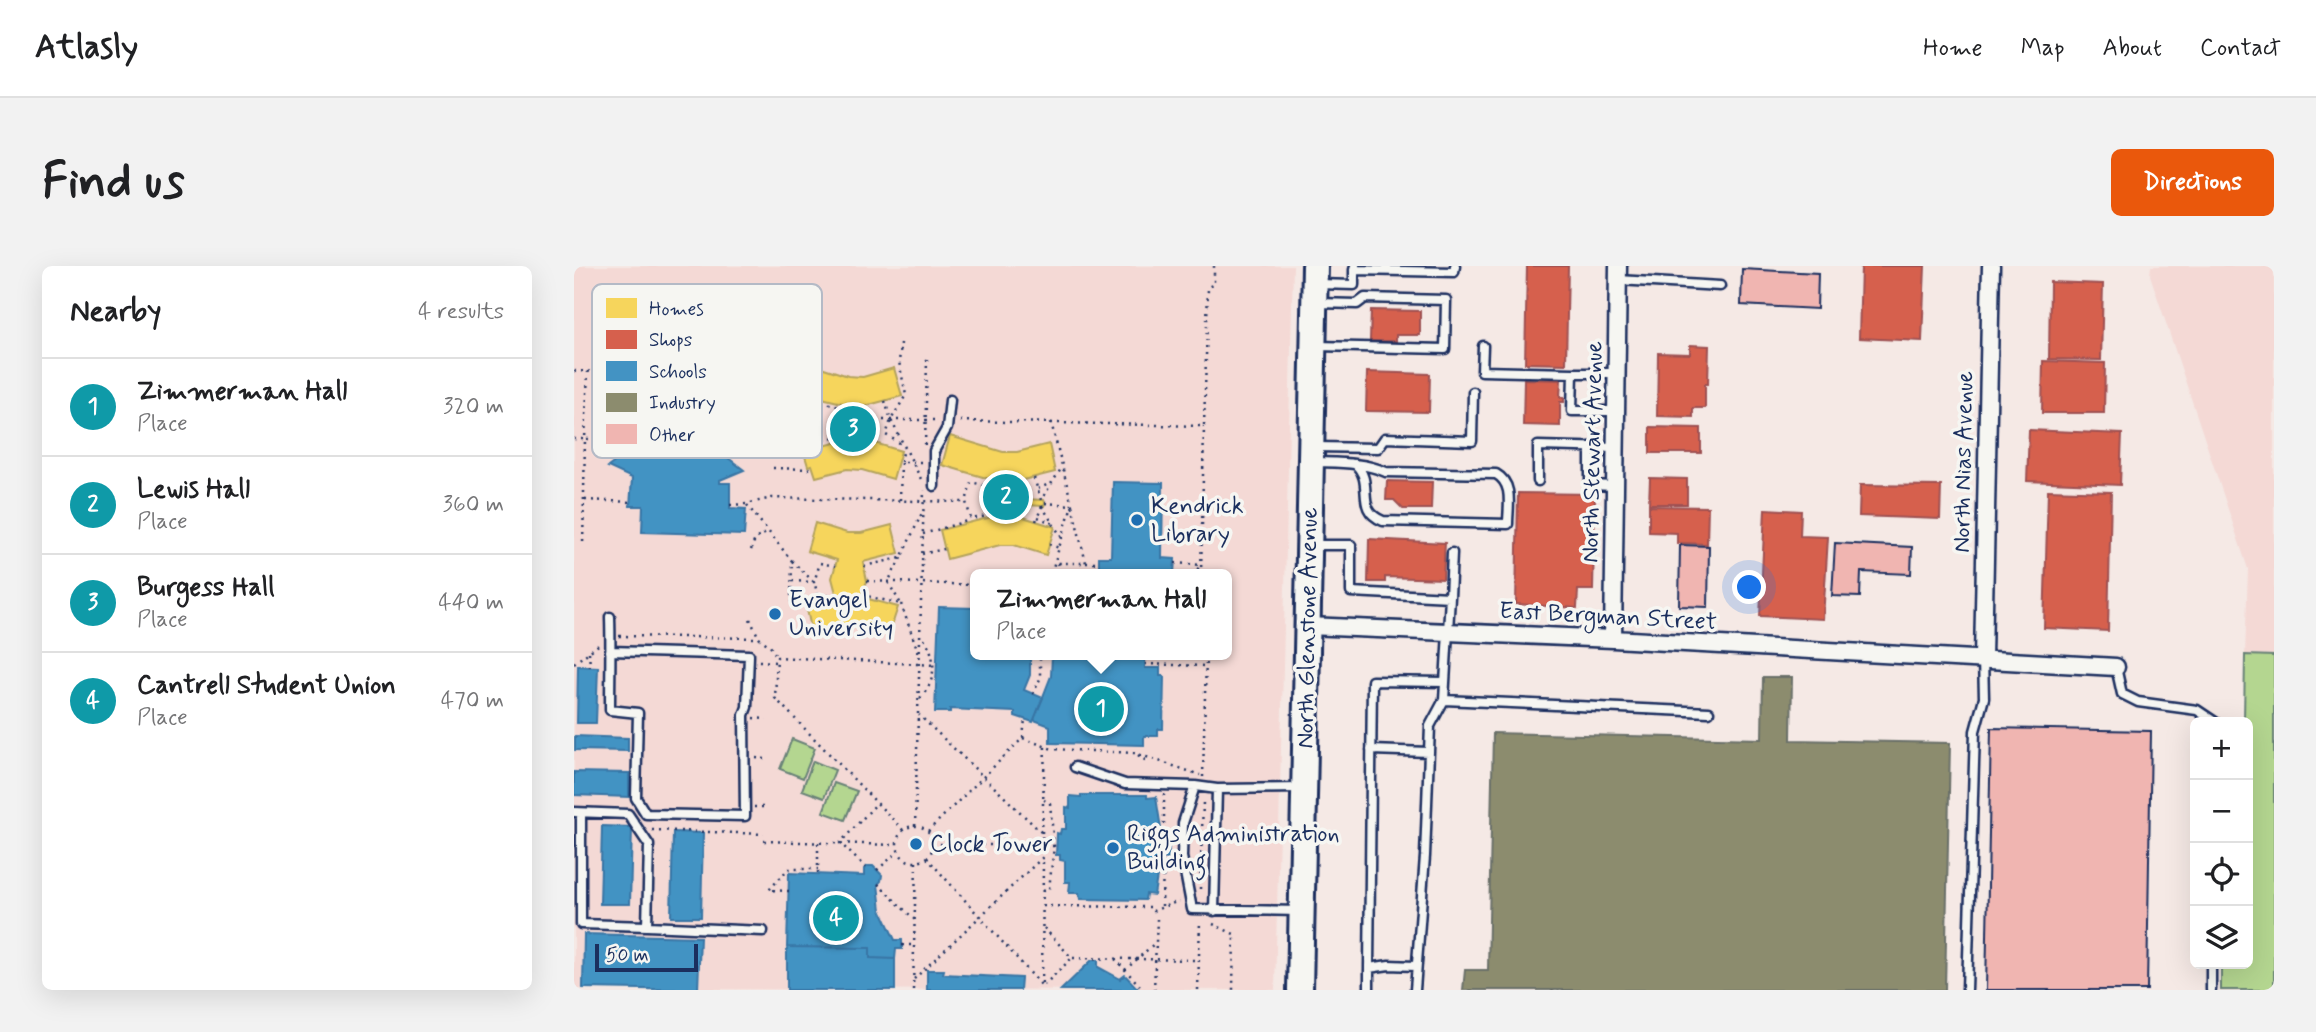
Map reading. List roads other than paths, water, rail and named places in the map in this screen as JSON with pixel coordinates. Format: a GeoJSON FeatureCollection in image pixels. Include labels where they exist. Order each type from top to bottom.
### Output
{"type":"FeatureCollection","features":[{"type":"Feature","properties":{"kind":"main road","name":"North Glenstone Avenue"},"geometry":{"type":"LineString","coordinates":[[1300,990],[1315,284]]}},
{"type":"Feature","properties":{"kind":"street","name":"North Nias Avenue"},"geometry":{"type":"LineString","coordinates":[[1983,658],[1991,266]]}},
{"type":"Feature","properties":{"kind":"street","name":"North Stewart Avenue"},"geometry":{"type":"LineString","coordinates":[[1613,639],[1618,273]]}},
{"type":"Feature","properties":{"kind":"street","name":"East Bergman Street"},"geometry":{"type":"LineString","coordinates":[[1308,626],[1613,639],[2116,667]]}},
{"type":"Feature","properties":{"kind":"lane"},"geometry":{"type":"LineString","coordinates":[[1315,284],[1354,285],[1354,268],[1444,269],[1454,272],[1454,266]]}},
{"type":"Feature","properties":{"kind":"lane"},"geometry":{"type":"LineString","coordinates":[[1618,273],[1720,286]]}},
{"type":"Feature","properties":{"kind":"lane"},"geometry":{"type":"LineString","coordinates":[[1314,346],[1445,349],[1446,300],[1365,298],[1357,304],[1315,284]]}},
{"type":"Feature","properties":{"kind":"lane"},"geometry":{"type":"LineString","coordinates":[[1483,346],[1482,371],[1616,373]]}},
{"type":"Feature","properties":{"kind":"lane"},"geometry":{"type":"LineString","coordinates":[[1573,373],[1572,411],[1616,411]]}},
{"type":"Feature","properties":{"kind":"lane"},"geometry":{"type":"LineString","coordinates":[[1311,454],[1378,448],[1385,438],[1472,441],[1473,392]]}},
{"type":"Feature","properties":{"kind":"lane"},"geometry":{"type":"LineString","coordinates":[[929,486],[934,451],[947,428],[950,400]]}},
{"type":"Feature","properties":{"kind":"lane"},"geometry":{"type":"LineString","coordinates":[[1538,481],[1538,446],[1616,447]]}},
{"type":"Feature","properties":{"kind":"lane"},"geometry":{"type":"LineString","coordinates":[[1590,447],[1590,485],[1615,486]]}},
{"type":"Feature","properties":{"kind":"lane"},"geometry":{"type":"LineString","coordinates":[[1311,454],[1371,465],[1386,472],[1496,474],[1505,479],[1508,486],[1508,524],[1383,521],[1367,510],[1366,481],[1363,471],[1355,464]]}},
{"type":"Feature","properties":{"kind":"lane"},"geometry":{"type":"LineString","coordinates":[[1309,545],[1351,545],[1351,592],[1450,597]]}},
{"type":"Feature","properties":{"kind":"lane"},"geometry":{"type":"LineString","coordinates":[[1415,990],[1425,856],[1430,726],[1444,700],[1452,553]]}},
{"type":"Feature","properties":{"kind":"lane"},"geometry":{"type":"LineString","coordinates":[[610,617],[610,636],[610,652],[610,710],[638,713],[636,798],[646,814],[745,816],[744,715],[747,707],[749,655],[610,652]]}},
{"type":"Feature","properties":{"kind":"lane"},"geometry":{"type":"LineString","coordinates":[[1967,990],[1975,730],[1984,698],[1983,658]]}},
{"type":"Feature","properties":{"kind":"lane"},"geometry":{"type":"LineString","coordinates":[[2116,667],[2122,694],[2138,702],[2197,710],[2208,717]]}},
{"type":"Feature","properties":{"kind":"lane"},"geometry":{"type":"LineString","coordinates":[[1369,990],[1372,681],[1445,682]]}},
{"type":"Feature","properties":{"kind":"lane"},"geometry":{"type":"LineString","coordinates":[[1444,700],[1709,712]]}},
{"type":"Feature","properties":{"kind":"lane"},"geometry":{"type":"LineString","coordinates":[[1371,750],[1429,752]]}},
{"type":"Feature","properties":{"kind":"lane"},"geometry":{"type":"LineString","coordinates":[[1075,767],[1125,784],[1217,789],[1305,788]]}},
{"type":"Feature","properties":{"kind":"lane"},"geometry":{"type":"LineString","coordinates":[[1199,787],[1183,823],[1182,858],[1192,909],[1302,911]]}},
{"type":"Feature","properties":{"kind":"lane"},"geometry":{"type":"LineString","coordinates":[[1213,911],[1217,789]]}},
{"type":"Feature","properties":{"kind":"lane"},"geometry":{"type":"LineString","coordinates":[[647,926],[649,845],[628,814],[578,812],[581,924],[763,931]]}},
{"type":"Feature","properties":{"kind":"lane"},"geometry":{"type":"LineString","coordinates":[[1369,968],[1389,965],[1415,966]]}},
{"type":"Feature","properties":{"kind":"lane"},"geometry":{"type":"LineString","coordinates":[[2211,969],[2211,990]]}},
{"type":"Feature","properties":{"kind":"place","name":"Burgess Hall"},"geometry":{"type":"Point","coordinates":[853,429]}},
{"type":"Feature","properties":{"kind":"place","name":"Lewis Hall"},"geometry":{"type":"Point","coordinates":[1006,497]}},
{"type":"Feature","properties":{"kind":"place","name":"Kendrick Library"},"geometry":{"type":"Point","coordinates":[1137,520]}},
{"type":"Feature","properties":{"kind":"place","name":"Evangel University"},"geometry":{"type":"Point","coordinates":[775,614]}},
{"type":"Feature","properties":{"kind":"place","name":"Zimmerman Hall"},"geometry":{"type":"Point","coordinates":[1101,709]}},
{"type":"Feature","properties":{"kind":"place","name":"Clock Tower"},"geometry":{"type":"Point","coordinates":[916,844]}},
{"type":"Feature","properties":{"kind":"place","name":"Riggs Administration Building"},"geometry":{"type":"Point","coordinates":[1113,848]}},
{"type":"Feature","properties":{"kind":"place","name":"Cantrell Student Union"},"geometry":{"type":"Point","coordinates":[836,918]}}]}
